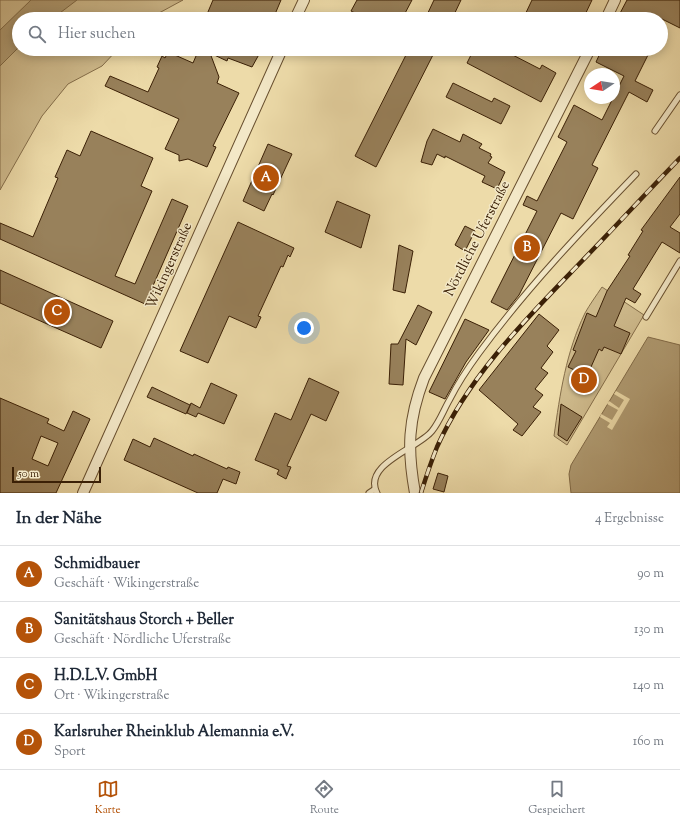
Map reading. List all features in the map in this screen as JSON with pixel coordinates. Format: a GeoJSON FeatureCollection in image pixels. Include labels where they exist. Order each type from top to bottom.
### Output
{"type":"FeatureCollection","features":[{"type":"Feature","properties":{"kind":"street"},"geometry":{"type":"LineString","coordinates":[[298,12],[304,0]]}},
{"type":"Feature","properties":{"kind":"street"},"geometry":{"type":"LineString","coordinates":[[609,12],[615,0]]}},
{"type":"Feature","properties":{"kind":"street","name":"Wikingerstraße"},"geometry":{"type":"LineString","coordinates":[[83,493],[279,56]]}},
{"type":"Feature","properties":{"kind":"street","name":"Nördliche Uferstraße"},"geometry":{"type":"LineString","coordinates":[[413,491],[410,436],[413,412],[424,378],[586,56]]}},
{"type":"Feature","properties":{"kind":"lane"},"geometry":{"type":"LineString","coordinates":[[654,131],[680,95]]}},
{"type":"Feature","properties":{"kind":"lane"},"geometry":{"type":"LineString","coordinates":[[369,493],[376,491],[375,479],[382,467],[431,432],[466,371],[492,336],[540,276],[636,174]]}},
{"type":"Feature","properties":{"kind":"lane"},"geometry":{"type":"LineString","coordinates":[[646,317],[680,261]]}},
{"type":"Feature","properties":{"kind":"shaded area"},"geometry":{"type":"Polygon","coordinates":[[[0,0],[183,0],[161,12],[12,12],[12,56],[111,56],[102,66],[68,84],[42,116],[0,190],[0,0]]]}},
{"type":"Feature","properties":{"kind":"shaded area"},"geometry":{"type":"Polygon","coordinates":[[[31,0],[77,0],[61,12],[19,12],[31,0]]]}},
{"type":"Feature","properties":{"kind":"shaded area"},"geometry":{"type":"Polygon","coordinates":[[[12,18],[12,54],[0,66],[0,30],[12,18]]]}},
{"type":"Feature","properties":{"kind":"shaded area"},"geometry":{"type":"Polygon","coordinates":[[[602,287],[644,315],[567,445],[554,436],[568,358],[578,328],[585,313],[602,287]]]}},
{"type":"Feature","properties":{"kind":"shaded area"},"geometry":{"type":"Polygon","coordinates":[[[648,337],[680,345],[680,493],[571,493],[569,474],[571,465],[648,337]]]}},
{"type":"Feature","properties":{"kind":"pier"},"geometry":{"type":"Polygon","coordinates":[[[616,391],[630,399],[612,430],[607,427],[610,423],[600,417],[601,414],[612,420],[618,410],[607,404],[609,401],[619,408],[624,400],[614,394],[616,391]]]}},
{"type":"Feature","properties":{"kind":"building"},"geometry":{"type":"Polygon","coordinates":[[[213,0],[281,0],[276,12],[208,12],[213,0]]]}},
{"type":"Feature","properties":{"kind":"building"},"geometry":{"type":"Polygon","coordinates":[[[357,0],[412,0],[406,12],[351,11],[357,0]]]}},
{"type":"Feature","properties":{"kind":"building"},"geometry":{"type":"Polygon","coordinates":[[[434,0],[461,0],[455,12],[428,12],[434,0]]]}},
{"type":"Feature","properties":{"kind":"building"},"geometry":{"type":"Polygon","coordinates":[[[532,0],[592,0],[586,12],[526,12],[532,0]]]}},
{"type":"Feature","properties":{"kind":"building"},"geometry":{"type":"Polygon","coordinates":[[[627,0],[680,0],[680,28],[668,22],[668,12],[621,12],[627,0]]]}},
{"type":"Feature","properties":{"kind":"building"},"geometry":{"type":"Polygon","coordinates":[[[162,56],[165,58],[166,56],[177,56],[193,63],[196,56],[211,56],[219,77],[217,83],[239,93],[213,146],[216,147],[207,167],[188,159],[179,161],[179,155],[165,149],[179,119],[105,86],[110,76],[148,92],[159,68],[157,67],[162,56]]]}},
{"type":"Feature","properties":{"kind":"building"},"geometry":{"type":"Polygon","coordinates":[[[216,56],[258,56],[252,67],[228,58],[227,61],[216,56]]]}},
{"type":"Feature","properties":{"kind":"building"},"geometry":{"type":"Polygon","coordinates":[[[405,56],[432,56],[376,167],[355,156],[405,56]]]}},
{"type":"Feature","properties":{"kind":"building"},"geometry":{"type":"Polygon","coordinates":[[[470,56],[515,56],[540,69],[542,65],[556,73],[541,102],[467,63],[470,56]]]}},
{"type":"Feature","properties":{"kind":"building"},"geometry":{"type":"Polygon","coordinates":[[[599,56],[648,56],[635,81],[653,90],[647,102],[629,92],[592,165],[598,168],[573,219],[561,213],[519,295],[507,310],[491,302],[537,211],[523,205],[527,196],[537,201],[567,142],[558,137],[574,105],[602,120],[610,104],[620,104],[620,84],[624,76],[620,74],[620,68],[608,68],[596,62],[599,56]]]}},
{"type":"Feature","properties":{"kind":"building"},"geometry":{"type":"Polygon","coordinates":[[[453,83],[492,102],[494,98],[510,106],[501,124],[446,97],[453,83]]]}},
{"type":"Feature","properties":{"kind":"building"},"geometry":{"type":"Polygon","coordinates":[[[433,129],[460,142],[463,134],[482,144],[479,148],[491,154],[490,156],[492,157],[488,163],[505,172],[497,189],[482,182],[485,176],[445,156],[445,158],[437,154],[432,165],[421,162],[427,141],[433,129]]]}},
{"type":"Feature","properties":{"kind":"building"},"geometry":{"type":"Polygon","coordinates":[[[91,131],[153,158],[141,186],[152,191],[115,276],[135,284],[172,199],[188,206],[145,304],[0,239],[0,223],[33,237],[58,178],[55,177],[67,150],[80,156],[91,131]]]}},
{"type":"Feature","properties":{"kind":"building"},"geometry":{"type":"Polygon","coordinates":[[[268,144],[292,154],[264,211],[243,201],[268,144]]]}},
{"type":"Feature","properties":{"kind":"building"},"geometry":{"type":"Polygon","coordinates":[[[680,177],[680,214],[670,227],[680,233],[680,253],[662,242],[633,289],[641,294],[635,303],[626,298],[614,326],[630,333],[621,354],[604,347],[602,351],[599,349],[587,376],[568,367],[576,351],[573,350],[587,313],[596,317],[607,291],[630,256],[628,255],[643,231],[641,230],[680,177]]]}},
{"type":"Feature","properties":{"kind":"building"},"geometry":{"type":"Polygon","coordinates":[[[337,201],[370,215],[361,248],[325,232],[337,201]]]}},
{"type":"Feature","properties":{"kind":"building"},"geometry":{"type":"Polygon","coordinates":[[[238,222],[294,248],[290,257],[288,255],[283,267],[281,266],[258,316],[261,317],[256,328],[229,316],[208,363],[180,351],[238,222]]]}},
{"type":"Feature","properties":{"kind":"building"},"geometry":{"type":"Polygon","coordinates":[[[465,226],[475,231],[465,251],[455,245],[465,226]]]}},
{"type":"Feature","properties":{"kind":"building"},"geometry":{"type":"Polygon","coordinates":[[[399,245],[413,251],[405,293],[393,290],[399,245]]]}},
{"type":"Feature","properties":{"kind":"building"},"geometry":{"type":"Polygon","coordinates":[[[0,270],[113,321],[101,348],[0,303],[0,270]]]}},
{"type":"Feature","properties":{"kind":"building"},"geometry":{"type":"Polygon","coordinates":[[[418,305],[432,312],[416,345],[406,339],[403,385],[389,384],[391,344],[398,344],[418,305]]]}},
{"type":"Feature","properties":{"kind":"building"},"geometry":{"type":"Polygon","coordinates":[[[539,314],[559,330],[547,346],[553,352],[541,368],[548,373],[535,389],[543,395],[533,407],[541,412],[522,436],[513,430],[518,424],[479,390],[539,314]]]}},
{"type":"Feature","properties":{"kind":"building"},"geometry":{"type":"Polygon","coordinates":[[[465,319],[489,330],[466,362],[445,399],[429,392],[465,319]]]}},
{"type":"Feature","properties":{"kind":"building"},"geometry":{"type":"Polygon","coordinates":[[[309,378],[339,392],[326,421],[311,414],[287,466],[291,467],[286,479],[277,474],[279,470],[255,460],[275,413],[291,420],[309,378]]]}},
{"type":"Feature","properties":{"kind":"building"},"geometry":{"type":"Polygon","coordinates":[[[211,383],[237,395],[224,424],[198,413],[196,417],[187,413],[191,403],[200,408],[211,383]]]}},
{"type":"Feature","properties":{"kind":"building"},"geometry":{"type":"Polygon","coordinates":[[[152,387],[190,405],[186,414],[147,397],[152,387]]]}},
{"type":"Feature","properties":{"kind":"building"},"geometry":{"type":"Polygon","coordinates":[[[0,398],[49,419],[47,423],[64,431],[73,411],[90,419],[56,493],[0,493],[0,398]],[[41,436],[32,459],[48,466],[58,443],[41,436]]]}},
{"type":"Feature","properties":{"kind":"building"},"geometry":{"type":"Polygon","coordinates":[[[561,404],[582,417],[567,441],[558,435],[561,404]]]}},
{"type":"Feature","properties":{"kind":"building"},"geometry":{"type":"Polygon","coordinates":[[[154,438],[193,456],[194,454],[227,469],[228,467],[240,472],[236,484],[223,479],[217,493],[198,493],[124,460],[133,439],[150,447],[154,438]]]}},
{"type":"Feature","properties":{"kind":"building"},"geometry":{"type":"Polygon","coordinates":[[[438,473],[448,476],[444,492],[433,489],[438,473]]]}},
{"type":"Feature","properties":{"kind":"railway"},"geometry":{"type":"LineString","coordinates":[[421,493],[437,447],[450,421],[483,371],[521,325],[680,158]]}},
{"type":"Feature","properties":{"kind":"place","name":"Schmidbauer"},"geometry":{"type":"Point","coordinates":[266,178]}},
{"type":"Feature","properties":{"kind":"place","name":"Sanitätshaus Storch + Beller"},"geometry":{"type":"Point","coordinates":[527,248]}},
{"type":"Feature","properties":{"kind":"place","name":"H.D.L.V. GmbH"},"geometry":{"type":"Point","coordinates":[57,312]}},
{"type":"Feature","properties":{"kind":"place","name":"Karlsruher Rheinklub Alemannia e.V."},"geometry":{"type":"Point","coordinates":[584,380]}}]}
